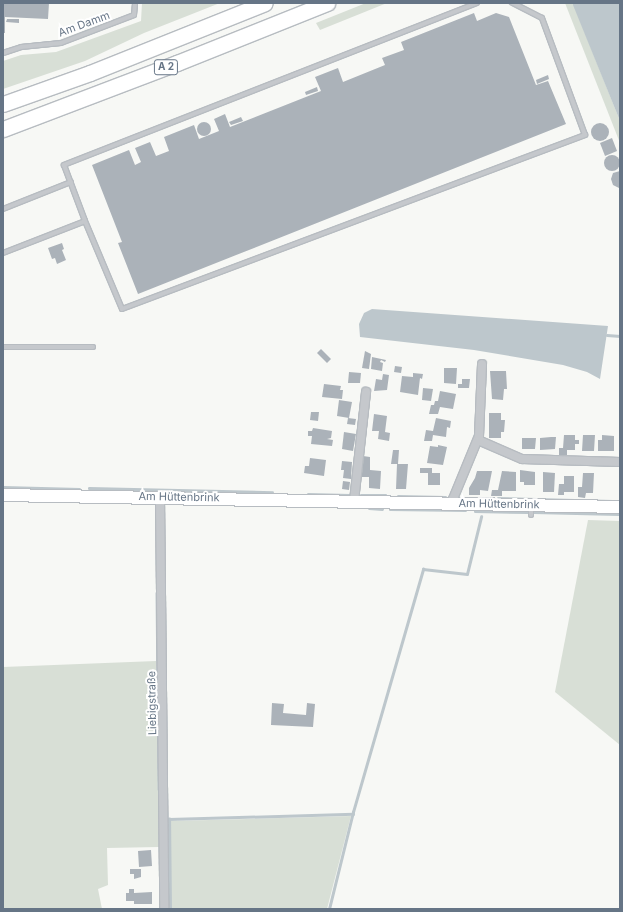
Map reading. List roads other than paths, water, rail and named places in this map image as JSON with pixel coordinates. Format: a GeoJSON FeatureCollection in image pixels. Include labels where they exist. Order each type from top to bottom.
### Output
{"type":"FeatureCollection","features":[{"type":"Feature","properties":{"kind":"highway","name":"A 2"},"geometry":{"type":"LineString","coordinates":[[3,104],[97,70],[265,3]]}},
{"type":"Feature","properties":{"kind":"highway","name":"A 2"},"geometry":{"type":"LineString","coordinates":[[3,129],[177,63],[327,3]]}},
{"type":"Feature","properties":{"kind":"street"},"geometry":{"type":"LineString","coordinates":[[454,503],[453,498],[480,436],[482,364]]}},
{"type":"Feature","properties":{"kind":"street"},"geometry":{"type":"LineString","coordinates":[[354,504],[366,392]]}},
{"type":"Feature","properties":{"kind":"street"},"geometry":{"type":"LineString","coordinates":[[478,440],[522,459],[620,462]]}},
{"type":"Feature","properties":{"kind":"street","name":"Am Hüttenbrink"},"geometry":{"type":"LineString","coordinates":[[3,495],[160,497],[354,504],[454,503],[470,506],[531,510],[620,507]]}},
{"type":"Feature","properties":{"kind":"street","name":"Liebigstraße"},"geometry":{"type":"LineString","coordinates":[[160,497],[164,909]]}},
{"type":"Feature","properties":{"kind":"lane","name":"Am Damm"},"geometry":{"type":"LineString","coordinates":[[3,53],[21,47],[68,41],[134,15],[135,3]]}},
{"type":"Feature","properties":{"kind":"lane"},"geometry":{"type":"LineString","coordinates":[[478,3],[64,165],[85,221],[122,309],[585,135],[542,18],[512,3]]}},
{"type":"Feature","properties":{"kind":"lane"},"geometry":{"type":"LineString","coordinates":[[3,209],[71,182]]}},
{"type":"Feature","properties":{"kind":"lane"},"geometry":{"type":"LineString","coordinates":[[3,253],[85,221]]}},
{"type":"Feature","properties":{"kind":"lane"},"geometry":{"type":"LineString","coordinates":[[3,347],[93,347]]}},
{"type":"Feature","properties":{"kind":"waterway"},"geometry":{"type":"LineString","coordinates":[[607,335],[620,336]]}},
{"type":"Feature","properties":{"kind":"waterway"},"geometry":{"type":"LineString","coordinates":[[3,487],[79,489]]}},
{"type":"Feature","properties":{"kind":"waterway"},"geometry":{"type":"LineString","coordinates":[[89,488],[272,492]]}},
{"type":"Feature","properties":{"kind":"waterway"},"geometry":{"type":"LineString","coordinates":[[308,494],[349,495]]}},
{"type":"Feature","properties":{"kind":"waterway"},"geometry":{"type":"LineString","coordinates":[[361,495],[386,495]]}},
{"type":"Feature","properties":{"kind":"waterway"},"geometry":{"type":"LineString","coordinates":[[398,496],[445,497]]}},
{"type":"Feature","properties":{"kind":"waterway"},"geometry":{"type":"LineString","coordinates":[[498,498],[612,501]]}},
{"type":"Feature","properties":{"kind":"waterway"},"geometry":{"type":"LineString","coordinates":[[302,507],[309,507]]}},
{"type":"Feature","properties":{"kind":"waterway"},"geometry":{"type":"LineString","coordinates":[[369,508],[382,509]]}},
{"type":"Feature","properties":{"kind":"waterway"},"geometry":{"type":"LineString","coordinates":[[390,509],[465,510]]}},
{"type":"Feature","properties":{"kind":"waterway"},"geometry":{"type":"LineString","coordinates":[[475,511],[527,512]]}},
{"type":"Feature","properties":{"kind":"waterway"},"geometry":{"type":"LineString","coordinates":[[534,512],[618,514]]}},
{"type":"Feature","properties":{"kind":"waterway"},"geometry":{"type":"LineString","coordinates":[[329,909],[353,812],[423,569],[467,574],[481,517]]}},
{"type":"Feature","properties":{"kind":"waterway"},"geometry":{"type":"LineString","coordinates":[[157,593],[159,789]]}},
{"type":"Feature","properties":{"kind":"waterway"},"geometry":{"type":"LineString","coordinates":[[170,909],[169,819],[353,814]]}}]}
